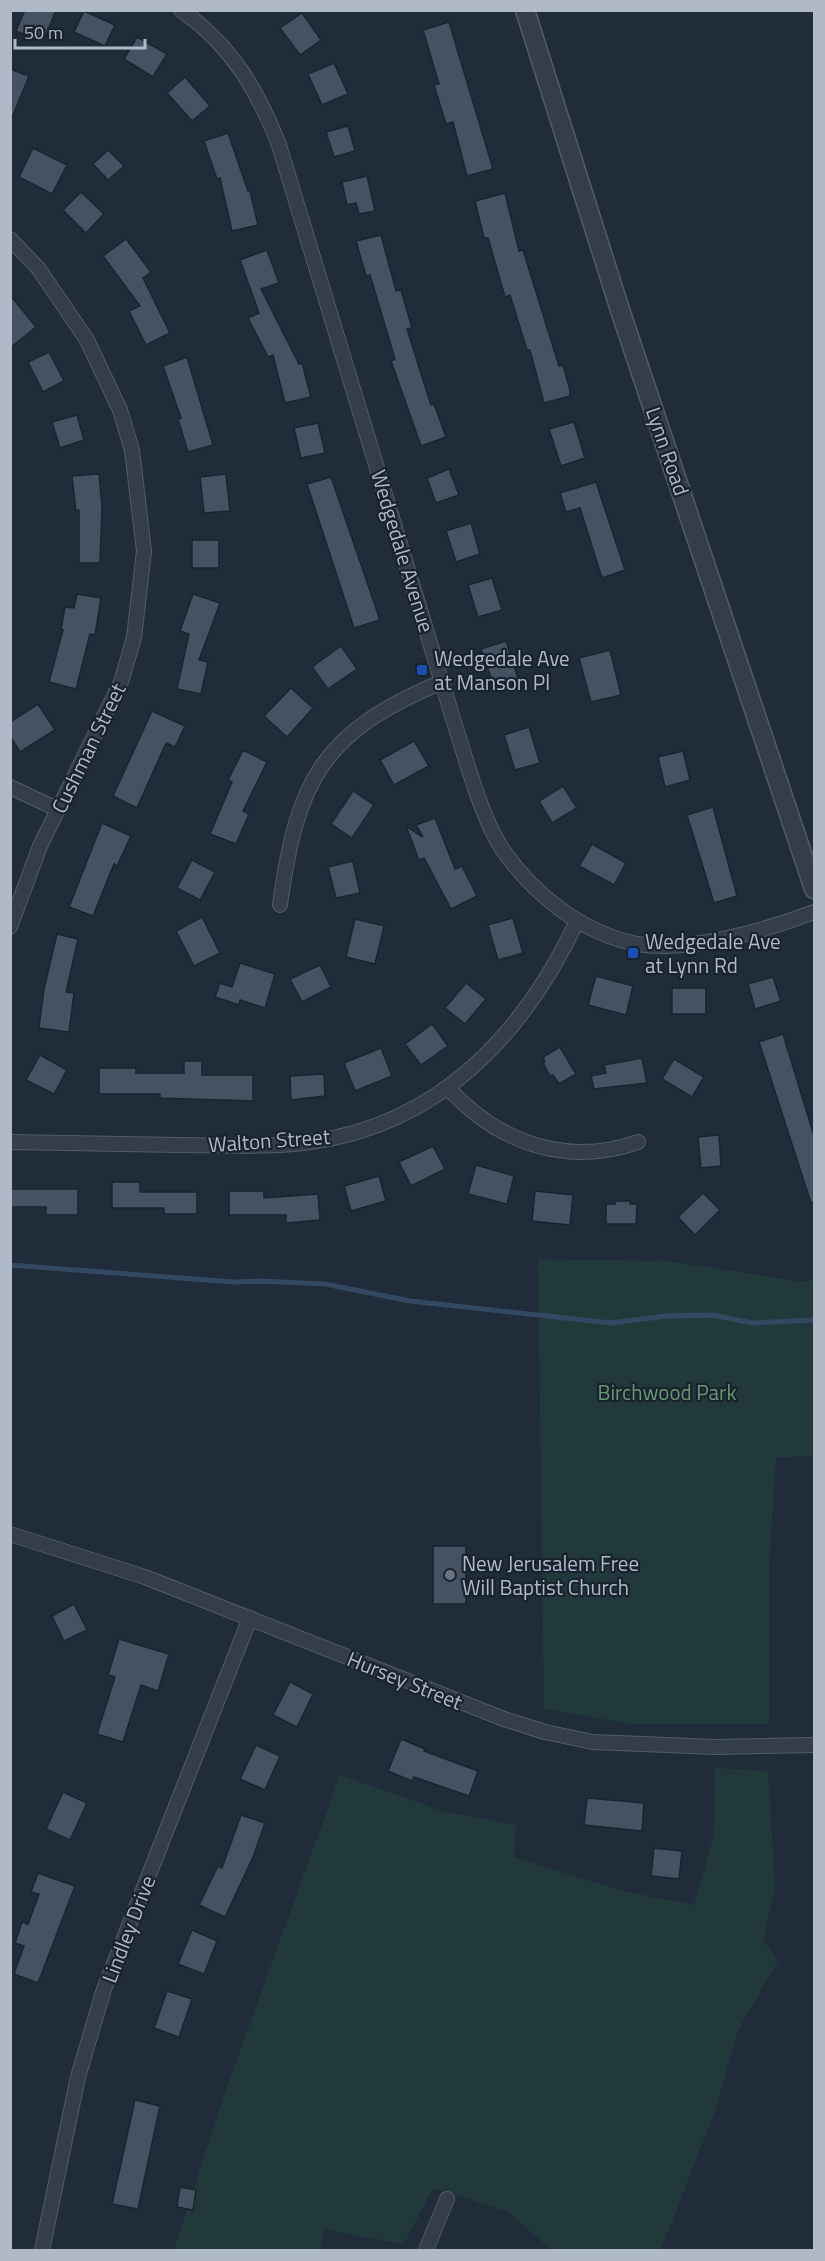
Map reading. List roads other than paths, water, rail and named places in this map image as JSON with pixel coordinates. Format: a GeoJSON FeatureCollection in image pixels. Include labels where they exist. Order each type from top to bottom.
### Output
{"type":"FeatureCollection","features":[{"type":"Feature","properties":{"kind":"street","name":"Wedgedale Avenue"},"geometry":{"type":"LineString","coordinates":[[181,10],[231,53],[265,108],[279,145],[471,774],[502,849],[545,896],[577,921],[637,944],[658,946],[738,936],[814,912]]}},
{"type":"Feature","properties":{"kind":"street","name":"Lynn Road"},"geometry":{"type":"LineString","coordinates":[[525,10],[621,313],[814,889]]}},
{"type":"Feature","properties":{"kind":"street","name":"Cushman Street"},"geometry":{"type":"LineString","coordinates":[[10,240],[38,268],[99,363],[127,430],[142,515],[143,581],[134,639],[121,682],[103,722],[57,809],[27,878],[10,927]]}},
{"type":"Feature","properties":{"kind":"street"},"geometry":{"type":"LineString","coordinates":[[280,905],[290,839],[306,791],[320,768],[358,728],[401,700],[442,682]]}},
{"type":"Feature","properties":{"kind":"street"},"geometry":{"type":"LineString","coordinates":[[10,787],[57,809]]}},
{"type":"Feature","properties":{"kind":"street","name":"Walton Street"},"geometry":{"type":"LineString","coordinates":[[10,1142],[226,1145],[310,1142],[380,1124],[449,1089],[466,1075],[533,1001],[577,921]]}},
{"type":"Feature","properties":{"kind":"street"},"geometry":{"type":"LineString","coordinates":[[449,1089],[473,1111],[494,1125],[547,1150],[600,1152],[638,1142]]}},
{"type":"Feature","properties":{"kind":"street","name":"Hursey Street"},"geometry":{"type":"LineString","coordinates":[[10,1534],[145,1577],[504,1719],[567,1738],[593,1742],[715,1748],[814,1745]]}},
{"type":"Feature","properties":{"kind":"street","name":"Lindley Drive"},"geometry":{"type":"LineString","coordinates":[[42,2250],[88,2038],[104,1989],[250,1618]]}},
{"type":"Feature","properties":{"kind":"street"},"geometry":{"type":"LineString","coordinates":[[426,2250],[447,2199]]}},
{"type":"Feature","properties":{"kind":"waterway"},"geometry":{"type":"LineString","coordinates":[[10,1265],[233,1282],[325,1284],[410,1301],[611,1323],[666,1316],[712,1315],[753,1323],[814,1320]]}},
{"type":"Feature","properties":{"kind":"place","name":"Wedgedale Ave at Manson Pl"},"geometry":{"type":"Point","coordinates":[422,670]}},
{"type":"Feature","properties":{"kind":"place","name":"Wedgedale Ave at Lynn Rd"},"geometry":{"type":"Point","coordinates":[633,953]}},
{"type":"Feature","properties":{"kind":"place","name":"New Jerusalem Free Will Baptist Church"},"geometry":{"type":"Point","coordinates":[450,1575]}},
{"type":"Feature","properties":{"kind":"park label","name":"Birchwood Park"},"geometry":{"type":"Point","coordinates":[667,1392]}}]}
